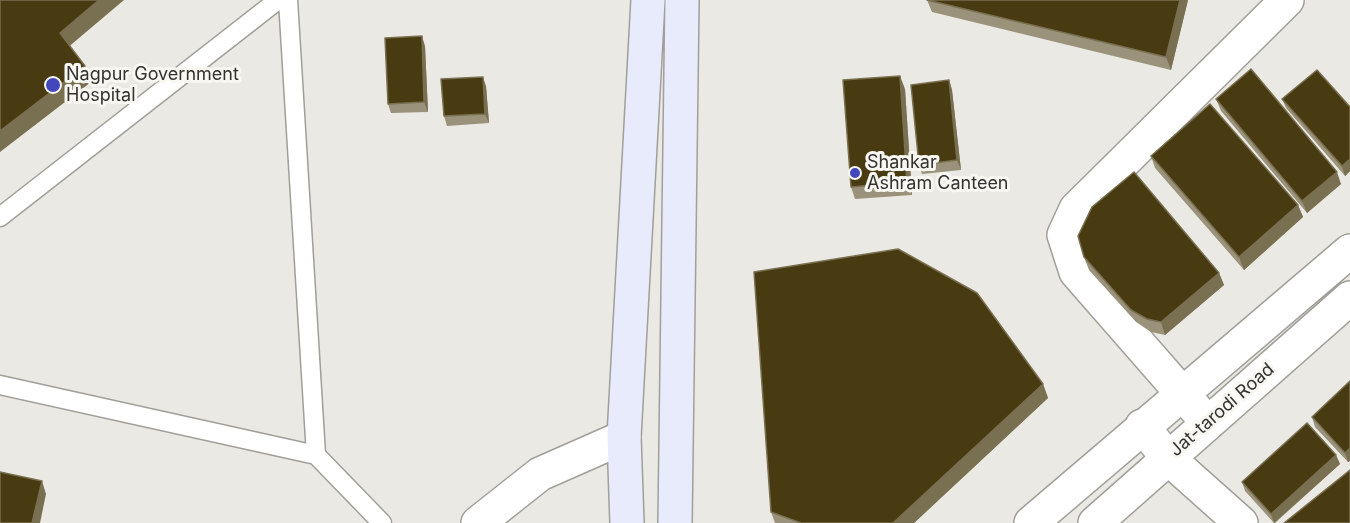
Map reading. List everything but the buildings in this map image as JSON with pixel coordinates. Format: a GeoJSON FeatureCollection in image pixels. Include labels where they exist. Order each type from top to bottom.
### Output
{"type":"FeatureCollection","features":[{"type":"Feature","properties":{"kind":"main road"},"geometry":{"type":"LineString","coordinates":[[627,523],[624,437],[648,0]]}},
{"type":"Feature","properties":{"kind":"main road"},"geometry":{"type":"LineString","coordinates":[[675,523],[682,0]]}},
{"type":"Feature","properties":{"kind":"street"},"geometry":{"type":"LineString","coordinates":[[1208,423],[1076,272],[1064,235],[1076,209],[1287,0]]}},
{"type":"Feature","properties":{"kind":"street"},"geometry":{"type":"LineString","coordinates":[[1031,523],[1350,251]]}},
{"type":"Feature","properties":{"kind":"street","name":"Jat-tarodi Road"},"geometry":{"type":"LineString","coordinates":[[1095,523],[1350,298]]}},
{"type":"Feature","properties":{"kind":"street"},"geometry":{"type":"LineString","coordinates":[[1142,426],[1168,458],[1242,523]]}},
{"type":"Feature","properties":{"kind":"street"},"geometry":{"type":"LineString","coordinates":[[478,523],[540,474],[624,437]]}},
{"type":"Feature","properties":{"kind":"lane"},"geometry":{"type":"LineString","coordinates":[[0,217],[278,0]]}},
{"type":"Feature","properties":{"kind":"lane"},"geometry":{"type":"LineString","coordinates":[[288,0],[316,455]]}},
{"type":"Feature","properties":{"kind":"lane"},"geometry":{"type":"LineString","coordinates":[[0,385],[316,455],[382,523]]}},
{"type":"Feature","properties":{"kind":"place","name":"Nagpur Government Hospital"},"geometry":{"type":"Point","coordinates":[53,85]}},
{"type":"Feature","properties":{"kind":"place","name":"Shankar Ashram Canteen"},"geometry":{"type":"Point","coordinates":[855,173]}}]}
